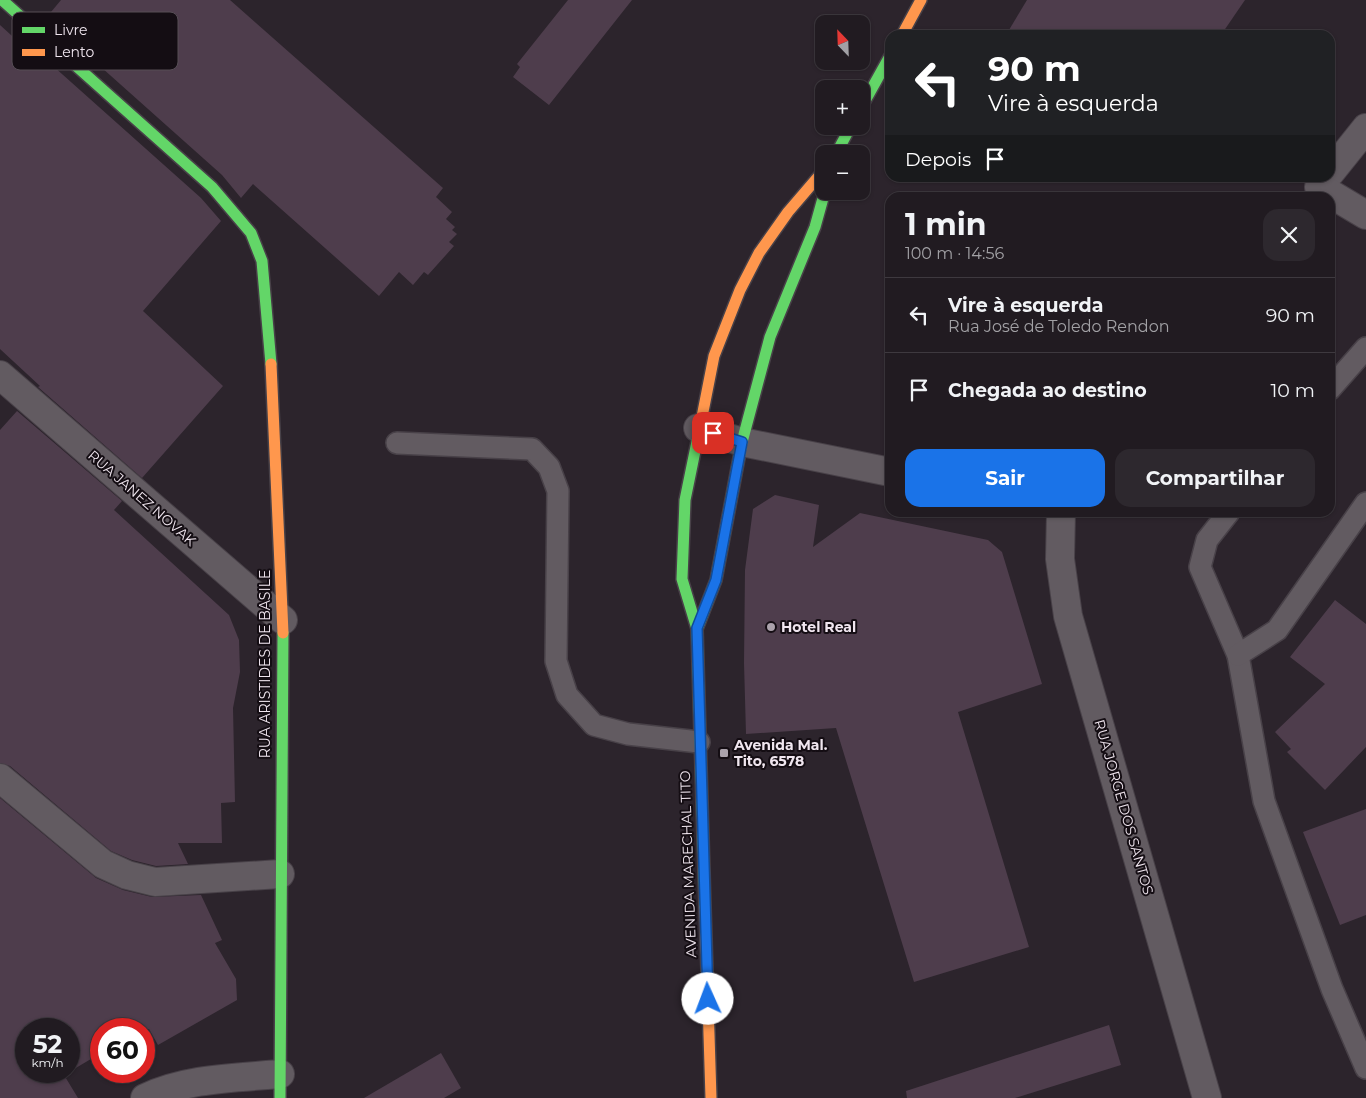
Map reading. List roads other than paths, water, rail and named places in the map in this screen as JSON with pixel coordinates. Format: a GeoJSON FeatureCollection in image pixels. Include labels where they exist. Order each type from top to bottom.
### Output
{"type":"FeatureCollection","features":[{"type":"Feature","properties":{"kind":"main road","name":"RUA ARISTIDES DE BASILE"},"geometry":{"type":"LineString","coordinates":[[2,0],[15,12]]}},
{"type":"Feature","properties":{"kind":"main road"},"geometry":{"type":"LineString","coordinates":[[905,30],[921,0]]}},
{"type":"Feature","properties":{"kind":"main road"},"geometry":{"type":"LineString","coordinates":[[870,92],[885,65]]}},
{"type":"Feature","properties":{"kind":"main road","name":"RUA ARISTIDES DE BASILE"},"geometry":{"type":"LineString","coordinates":[[81,70],[212,187],[251,232],[262,261],[268,326],[283,620],[280,1086]]}},
{"type":"Feature","properties":{"kind":"main road","name":"AVENIDA MARECHAL TITO"},"geometry":{"type":"LineString","coordinates":[[711,1098],[697,628],[682,578],[685,500],[714,356],[740,290],[765,245],[788,212],[815,180]]}},
{"type":"Feature","properties":{"kind":"main road","name":"AVENIDA MARECHAL TITO"},"geometry":{"type":"LineString","coordinates":[[697,628],[716,580],[742,442],[770,338],[815,227],[822,200]]}},
{"type":"Feature","properties":{"kind":"street"},"geometry":{"type":"LineString","coordinates":[[1335,167],[1366,128]]}},
{"type":"Feature","properties":{"kind":"street"},"geometry":{"type":"LineString","coordinates":[[1321,184],[1333,192]]}},
{"type":"Feature","properties":{"kind":"street"},"geometry":{"type":"LineString","coordinates":[[1335,194],[1366,215]]}},
{"type":"Feature","properties":{"kind":"street","name":"RUA JANEZ NOVAK"},"geometry":{"type":"LineString","coordinates":[[0,375],[283,620]]}},
{"type":"Feature","properties":{"kind":"street"},"geometry":{"type":"LineString","coordinates":[[698,428],[742,442],[885,471]]}},
{"type":"Feature","properties":{"kind":"street","name":"RUA JORGE DOS SANTOS"},"geometry":{"type":"LineString","coordinates":[[1061,517],[1060,559],[1068,616],[1208,1098]]}},
{"type":"Feature","properties":{"kind":"street"},"geometry":{"type":"LineString","coordinates":[[0,778],[102,864],[127,875],[155,882],[280,874]]}},
{"type":"Feature","properties":{"kind":"street"},"geometry":{"type":"LineString","coordinates":[[145,1098],[158,1092],[190,1084],[280,1086]]}},
{"type":"Feature","properties":{"kind":"lane"},"geometry":{"type":"LineString","coordinates":[[1335,383],[1366,348]]}},
{"type":"Feature","properties":{"kind":"lane"},"geometry":{"type":"LineString","coordinates":[[397,442],[532,449],[550,467],[558,491],[556,661],[567,695],[594,725],[628,734],[699,742]]}},
{"type":"Feature","properties":{"kind":"lane"},"geometry":{"type":"LineString","coordinates":[[1238,654],[1277,630],[1366,503]]}},
{"type":"Feature","properties":{"kind":"lane"},"geometry":{"type":"LineString","coordinates":[[1226,517],[1207,540],[1200,567],[1238,654],[1264,801],[1332,989],[1366,1068]]}},
{"type":"Feature","properties":{"kind":"place","name":"Hotel Real"},"geometry":{"type":"Point","coordinates":[771,627]}},
{"type":"Feature","properties":{"kind":"place","name":"Avenida Mal. Tito, 6578"},"geometry":{"type":"Point","coordinates":[724,753]}}]}
